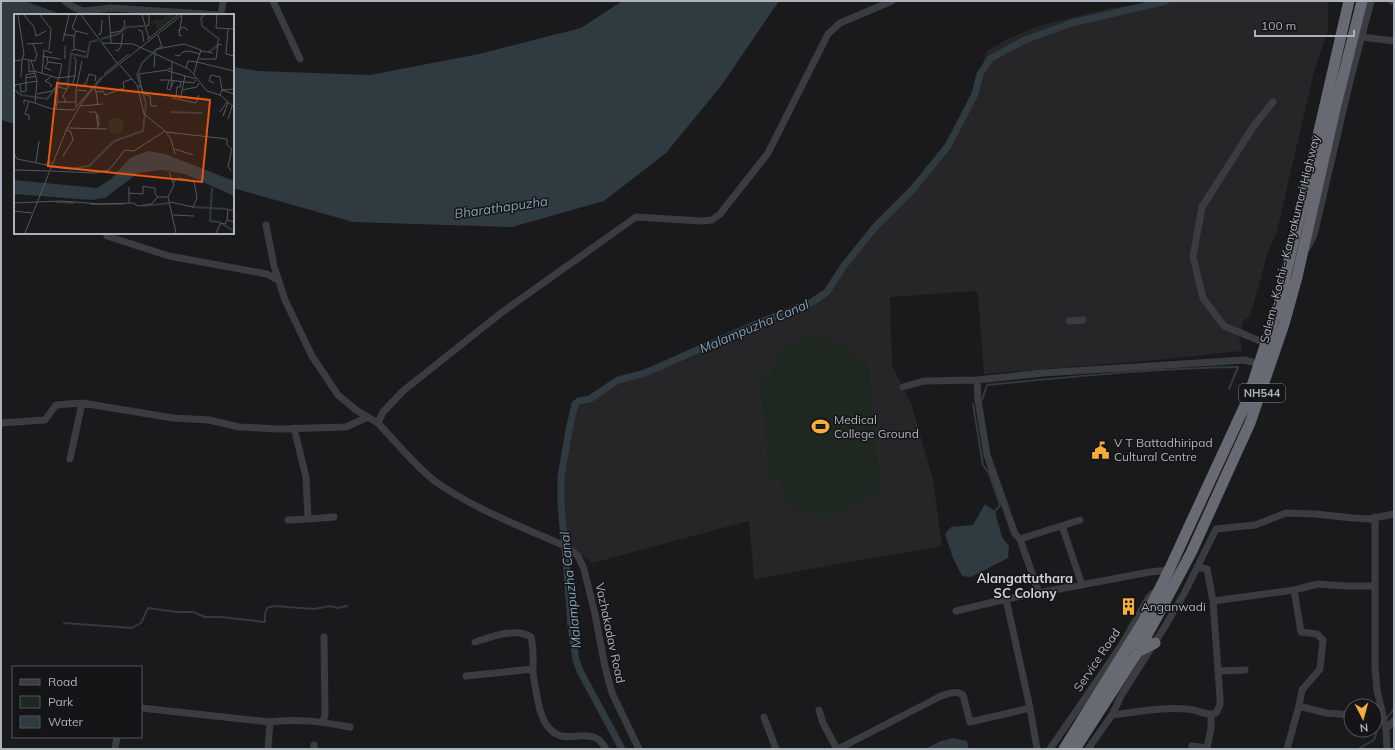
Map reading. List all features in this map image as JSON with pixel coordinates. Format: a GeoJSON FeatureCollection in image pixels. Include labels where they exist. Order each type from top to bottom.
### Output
{"type":"FeatureCollection","features":[{"type":"Feature","properties":{"kind":"highway","name":"Salem - Kochi - Kanyakumari Highway"},"geometry":{"type":"LineString","coordinates":[[1064,749],[1143,622],[1170,570],[1247,401],[1280,300],[1349,1]]}},
{"type":"Feature","properties":{"kind":"highway","name":"Salem - Kochi - Kanyakumari Highway"},"geometry":{"type":"LineString","coordinates":[[1075,749],[1137,652],[1163,606],[1203,529],[1250,423],[1277,347],[1302,257],[1335,109],[1366,2]]}},
{"type":"Feature","properties":{"kind":"highway"},"geometry":{"type":"LineString","coordinates":[[1137,652],[1155,642]]}},
{"type":"Feature","properties":{"kind":"street"},"geometry":{"type":"LineString","coordinates":[[65,1],[73,7],[83,11],[112,8],[205,14]]}},
{"type":"Feature","properties":{"kind":"street"},"geometry":{"type":"LineString","coordinates":[[220,14],[223,1]]}},
{"type":"Feature","properties":{"kind":"street"},"geometry":{"type":"LineString","coordinates":[[273,1],[300,59]]}},
{"type":"Feature","properties":{"kind":"street"},"geometry":{"type":"LineString","coordinates":[[266,225],[274,266],[285,300],[312,356],[338,395],[350,405],[378,423],[383,412],[409,386],[501,313],[636,217],[702,221],[712,220],[720,214],[768,153],[828,34],[840,23],[892,1]]}},
{"type":"Feature","properties":{"kind":"street"},"geometry":{"type":"LineString","coordinates":[[1302,257],[1314,235],[1362,36],[1366,2]]}},
{"type":"Feature","properties":{"kind":"street"},"geometry":{"type":"LineString","coordinates":[[1362,36],[1394,41]]}},
{"type":"Feature","properties":{"kind":"street"},"geometry":{"type":"LineString","coordinates":[[1273,102],[1253,127],[1202,207],[1193,257],[1203,298],[1224,326],[1277,347]]}},
{"type":"Feature","properties":{"kind":"street"},"geometry":{"type":"LineString","coordinates":[[107,236],[169,256],[267,274],[279,281]]}},
{"type":"Feature","properties":{"kind":"street"},"geometry":{"type":"LineString","coordinates":[[1069,320],[1083,320]]}},
{"type":"Feature","properties":{"kind":"street"},"geometry":{"type":"LineString","coordinates":[[903,387],[924,381],[977,380],[1043,373],[1244,360],[1260,364]]}},
{"type":"Feature","properties":{"kind":"street"},"geometry":{"type":"LineString","coordinates":[[977,380],[978,400],[987,455],[1015,534],[1020,539],[1039,593]]}},
{"type":"Feature","properties":{"kind":"street"},"geometry":{"type":"LineString","coordinates":[[1,423],[45,420],[56,405],[82,403],[173,418],[209,420],[239,427],[346,427],[368,417]]}},
{"type":"Feature","properties":{"kind":"street"},"geometry":{"type":"LineString","coordinates":[[70,459],[82,403]]}},
{"type":"Feature","properties":{"kind":"street","name":"Vazhakadav Road"},"geometry":{"type":"LineString","coordinates":[[378,423],[435,481],[468,503],[567,547],[578,556],[584,569],[612,693],[639,749]]}},
{"type":"Feature","properties":{"kind":"street"},"geometry":{"type":"LineString","coordinates":[[294,428],[306,477],[308,518]]}},
{"type":"Feature","properties":{"kind":"street"},"geometry":{"type":"LineString","coordinates":[[1088,749],[1112,715],[1122,694],[1155,642],[1197,567],[1216,529],[1255,525],[1286,513],[1353,518],[1394,514]]}},
{"type":"Feature","properties":{"kind":"street"},"geometry":{"type":"LineString","coordinates":[[288,520],[334,517]]}},
{"type":"Feature","properties":{"kind":"street"},"geometry":{"type":"LineString","coordinates":[[1375,517],[1375,667],[1378,698]]}},
{"type":"Feature","properties":{"kind":"street"},"geometry":{"type":"LineString","coordinates":[[1020,539],[1080,520]]}},
{"type":"Feature","properties":{"kind":"street"},"geometry":{"type":"LineString","coordinates":[[1062,526],[1082,585]]}},
{"type":"Feature","properties":{"kind":"street"},"geometry":{"type":"LineString","coordinates":[[1112,715],[1160,708],[1189,709],[1211,715],[1216,713],[1220,705],[1213,601],[1206,569],[1197,567]]}},
{"type":"Feature","properties":{"kind":"street"},"geometry":{"type":"LineString","coordinates":[[956,611],[1006,599],[1150,572],[1170,570]]}},
{"type":"Feature","properties":{"kind":"street","name":"Service Road"},"geometry":{"type":"LineString","coordinates":[[1050,749],[1121,646],[1149,597],[1162,584]]}},
{"type":"Feature","properties":{"kind":"street"},"geometry":{"type":"LineString","coordinates":[[1213,601],[1294,590],[1318,584],[1375,586]]}},
{"type":"Feature","properties":{"kind":"street"},"geometry":{"type":"LineString","coordinates":[[1287,749],[1302,690],[1320,669],[1323,640],[1317,634],[1301,632],[1294,590]]}},
{"type":"Feature","properties":{"kind":"street"},"geometry":{"type":"LineString","coordinates":[[1006,599],[1030,708],[1037,749]]}},
{"type":"Feature","properties":{"kind":"street"},"geometry":{"type":"LineString","coordinates":[[475,642],[502,635],[525,633],[531,637],[534,646],[533,670],[537,700],[546,724],[554,734],[569,737],[596,737],[601,741],[606,749]]}},
{"type":"Feature","properties":{"kind":"street"},"geometry":{"type":"LineString","coordinates":[[323,722],[325,715],[324,638]]}},
{"type":"Feature","properties":{"kind":"street"},"geometry":{"type":"LineString","coordinates":[[466,676],[533,670]]}},
{"type":"Feature","properties":{"kind":"street"},"geometry":{"type":"LineString","coordinates":[[1218,671],[1245,670]]}},
{"type":"Feature","properties":{"kind":"street"},"geometry":{"type":"LineString","coordinates":[[1122,694],[1124,671]]}},
{"type":"Feature","properties":{"kind":"street"},"geometry":{"type":"LineString","coordinates":[[819,710],[823,723],[837,749],[941,696],[953,692],[963,695],[970,722],[1030,708]]}},
{"type":"Feature","properties":{"kind":"street"},"geometry":{"type":"LineString","coordinates":[[1299,706],[1326,713],[1343,714]]}},
{"type":"Feature","properties":{"kind":"street"},"geometry":{"type":"LineString","coordinates":[[142,708],[270,722],[288,720],[323,722],[350,727]]}},
{"type":"Feature","properties":{"kind":"street"},"geometry":{"type":"LineString","coordinates":[[1192,749],[1192,746],[1211,748],[1211,715]]}},
{"type":"Feature","properties":{"kind":"street"},"geometry":{"type":"LineString","coordinates":[[764,717],[776,749]]}},
{"type":"Feature","properties":{"kind":"street"},"geometry":{"type":"LineString","coordinates":[[1383,721],[1394,721]]}},
{"type":"Feature","properties":{"kind":"street"},"geometry":{"type":"LineString","coordinates":[[268,749],[270,722]]}},
{"type":"Feature","properties":{"kind":"street"},"geometry":{"type":"LineString","coordinates":[[1383,728],[1386,749]]}},
{"type":"Feature","properties":{"kind":"street"},"geometry":{"type":"LineString","coordinates":[[115,749],[117,738]]}},
{"type":"Feature","properties":{"kind":"shaded area"},"geometry":{"type":"Polygon","coordinates":[[[1154,1],[1328,1],[1328,30],[1314,72],[1277,231],[1267,255],[1250,317],[1244,320],[1239,339],[1242,346],[1241,351],[1156,360],[984,374],[978,295],[975,291],[890,297],[892,365],[912,406],[933,480],[942,546],[754,579],[749,521],[592,563],[566,541],[561,493],[575,407],[579,402],[589,400],[620,380],[646,374],[663,367],[762,322],[812,303],[828,293],[843,268],[872,233],[914,190],[948,147],[976,95],[986,52],[1005,40],[1039,26],[1107,9],[1154,1]]]}},
{"type":"Feature","properties":{"kind":"green space"},"geometry":{"type":"Polygon","coordinates":[[[808,338],[822,338],[834,341],[855,356],[867,356],[880,495],[865,496],[855,506],[842,513],[829,516],[815,516],[802,512],[791,504],[783,493],[779,479],[770,480],[760,376],[771,375],[779,356],[788,347],[808,338]]]}},
{"type":"Feature","properties":{"kind":"water"},"geometry":{"type":"Polygon","coordinates":[[[1,1],[24,1],[61,14],[14,14],[14,124],[1,120],[1,1]]]}},
{"type":"Feature","properties":{"kind":"water","name":"Bharathapuzha"},"geometry":{"type":"Polygon","coordinates":[[[622,1],[779,1],[721,86],[666,153],[604,201],[512,227],[353,222],[234,188],[234,67],[259,71],[370,75],[479,54],[581,28],[622,1]]]}},
{"type":"Feature","properties":{"kind":"water"},"geometry":{"type":"Polygon","coordinates":[[[985,504],[995,511],[1002,537],[1009,546],[1008,558],[971,577],[962,576],[953,558],[945,534],[951,527],[973,525],[985,504]]]}},
{"type":"Feature","properties":{"kind":"water"},"geometry":{"type":"Polygon","coordinates":[[[954,738],[967,741],[969,749],[925,749],[941,741],[954,738]]]}},
{"type":"Feature","properties":{"kind":"waterway","name":"Malampuzha Canal"},"geometry":{"type":"LineString","coordinates":[[622,749],[580,671],[576,660],[571,626],[561,504],[561,477],[575,404],[579,401],[590,399],[618,380],[645,373],[763,321],[812,302],[827,292],[843,267],[876,226],[912,190],[948,146],[975,94],[980,74],[991,58],[1025,40],[1072,23],[1166,1]]}},
{"type":"Feature","properties":{"kind":"waterway"},"geometry":{"type":"LineString","coordinates":[[982,400],[987,385],[1144,371],[1238,367],[1229,389]]}},
{"type":"Feature","properties":{"kind":"waterway"},"geometry":{"type":"LineString","coordinates":[[1239,393],[1243,394]]}},
{"type":"Feature","properties":{"kind":"waterway"},"geometry":{"type":"LineString","coordinates":[[973,404],[983,465],[989,473],[1000,505],[994,513]]}},
{"type":"Feature","properties":{"kind":"waterway"},"geometry":{"type":"LineString","coordinates":[[64,623],[132,628],[141,623],[148,608],[177,612],[193,612],[205,617],[221,617],[265,622],[267,608],[274,606],[314,609],[330,606],[337,608],[347,606]]}},
{"type":"Feature","properties":{"kind":"waterway"},"geometry":{"type":"LineString","coordinates":[[1386,719],[1394,709]]}},
{"type":"Feature","properties":{"kind":"waterway"},"geometry":{"type":"LineString","coordinates":[[1358,749],[1374,740],[1375,738]]}},
{"type":"Feature","properties":{"kind":"place","name":"Medical College Ground"},"geometry":{"type":"Point","coordinates":[821,427]}},
{"type":"Feature","properties":{"kind":"place","name":"V T Battadhiripad Cultural Centre"},"geometry":{"type":"Point","coordinates":[1101,450]}},
{"type":"Feature","properties":{"kind":"place","name":"Anganwadi"},"geometry":{"type":"Point","coordinates":[1128,607]}},
{"type":"Feature","properties":{"kind":"district","name":"Alangattuthara SC Colony"},"geometry":{"type":"Point","coordinates":[1025,586]}}]}
